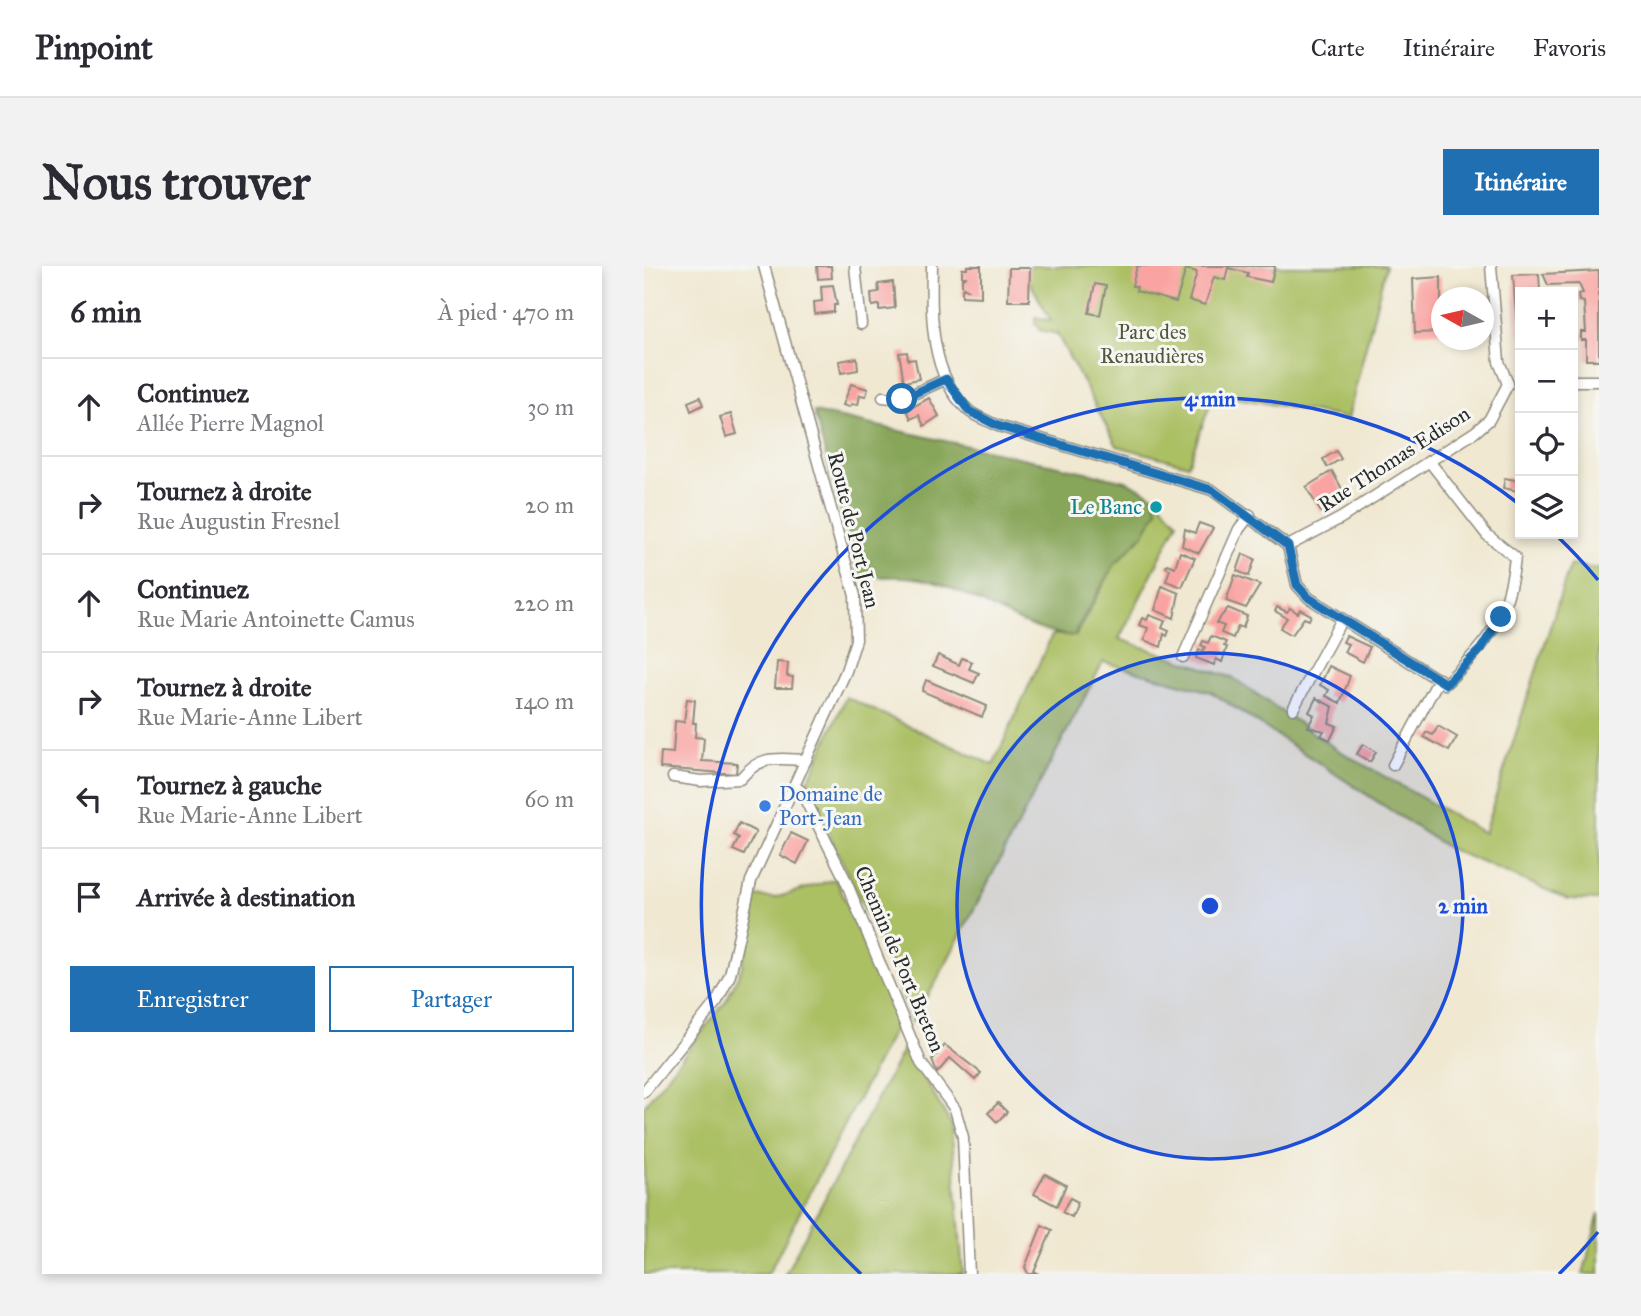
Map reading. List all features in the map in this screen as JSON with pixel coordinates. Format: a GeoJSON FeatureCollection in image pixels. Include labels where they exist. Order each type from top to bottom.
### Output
{"type":"FeatureCollection","features":[{"type":"Feature","properties":{"kind":"street","name":"Route de Port Jean"},"geometry":{"type":"LineString","coordinates":[[644,1092],[717,1001],[730,975],[751,881],[846,671],[856,640],[855,596],[764,266]]}},
{"type":"Feature","properties":{"kind":"street"},"geometry":{"type":"LineString","coordinates":[[855,266],[861,324]]}},
{"type":"Feature","properties":{"kind":"street"},"geometry":{"type":"LineString","coordinates":[[933,266],[931,318],[946,379],[969,411],[998,426],[1212,490],[1250,515],[1288,546],[1297,585],[1309,598],[1446,684],[1481,649],[1501,617],[1515,556],[1487,535],[1429,461]]}},
{"type":"Feature","properties":{"kind":"street","name":"Rue Thomas Edison"},"geometry":{"type":"LineString","coordinates":[[1288,546],[1341,518],[1475,432],[1489,420],[1514,384],[1499,362],[1491,266]]}},
{"type":"Feature","properties":{"kind":"street"},"geometry":{"type":"LineString","coordinates":[[883,397],[902,399],[946,379]]}},
{"type":"Feature","properties":{"kind":"street"},"geometry":{"type":"LineString","coordinates":[[1578,382],[1599,381]]}},
{"type":"Feature","properties":{"kind":"street"},"geometry":{"type":"LineString","coordinates":[[1184,657],[1239,529],[1250,515]]}},
{"type":"Feature","properties":{"kind":"street"},"geometry":{"type":"LineString","coordinates":[[1293,709],[1342,619]]}},
{"type":"Feature","properties":{"kind":"street"},"geometry":{"type":"LineString","coordinates":[[1393,765],[1439,679]]}},
{"type":"Feature","properties":{"kind":"street"},"geometry":{"type":"LineString","coordinates":[[673,777],[701,781],[740,779],[754,763],[773,759],[806,760]]}},
{"type":"Feature","properties":{"kind":"street","name":"Chemin de Port Breton"},"geometry":{"type":"LineString","coordinates":[[794,786],[801,791],[845,879],[921,1063],[955,1109],[963,1138],[970,1274]]}},
{"type":"Feature","properties":{"kind":"green space","name":"Parc des Renaudières"},"geometry":{"type":"Polygon","coordinates":[[[1031,266],[1386,266],[1348,418],[1214,394],[1188,465],[1117,446],[1057,334],[1040,330],[1035,323],[1035,317],[1051,321],[1027,277],[1031,266]]]}},
{"type":"Feature","properties":{"kind":"green space"},"geometry":{"type":"Polygon","coordinates":[[[814,412],[1126,481],[1153,495],[1158,510],[1143,535],[1115,564],[1076,630],[1076,636],[1058,634],[1024,623],[930,581],[900,577],[859,578],[814,412]]]}},
{"type":"Feature","properties":{"kind":"green space"},"geometry":{"type":"Polygon","coordinates":[[[1153,495],[1178,522],[1119,639],[1233,678],[1338,750],[1484,833],[1570,565],[1599,569],[1599,900],[1568,899],[1448,848],[1211,692],[1103,662],[936,982],[912,1022],[892,967],[806,786],[846,697],[993,765],[1052,635],[1076,635],[1115,564],[1143,535],[1157,510],[1153,495]]]}},
{"type":"Feature","properties":{"kind":"green space"},"geometry":{"type":"Polygon","coordinates":[[[836,879],[898,1022],[768,1274],[644,1274],[644,1106],[726,1001],[742,967],[754,896],[775,898],[836,879]]]}},
{"type":"Feature","properties":{"kind":"green space"},"geometry":{"type":"Polygon","coordinates":[[[905,1046],[951,1124],[963,1274],[785,1274],[905,1046]]]}},
{"type":"Feature","properties":{"kind":"green space"},"geometry":{"type":"Polygon","coordinates":[[[1599,1213],[1599,1274],[1583,1274],[1599,1213]]]}},
{"type":"Feature","properties":{"kind":"building"},"geometry":{"type":"Polygon","coordinates":[[[817,266],[831,266],[832,278],[818,279],[817,266]]]}},
{"type":"Feature","properties":{"kind":"building"},"geometry":{"type":"Polygon","coordinates":[[[967,266],[981,266],[981,297],[962,296],[962,289],[967,289],[962,286],[962,279],[967,277],[962,277],[962,269],[967,269],[967,266]]]}},
{"type":"Feature","properties":{"kind":"building"},"geometry":{"type":"Polygon","coordinates":[[[1137,266],[1275,266],[1271,282],[1247,277],[1248,273],[1228,268],[1225,280],[1214,277],[1205,305],[1189,300],[1197,272],[1186,269],[1176,302],[1136,291],[1137,287],[1132,286],[1137,266]]]}},
{"type":"Feature","properties":{"kind":"building"},"geometry":{"type":"Polygon","coordinates":[[[1009,268],[1030,268],[1029,301],[1008,301],[1009,268]]]}},
{"type":"Feature","properties":{"kind":"building"},"geometry":{"type":"Polygon","coordinates":[[[1599,271],[1599,360],[1586,360],[1586,340],[1581,340],[1581,332],[1586,332],[1584,302],[1579,301],[1578,294],[1583,293],[1579,284],[1548,285],[1543,274],[1599,271]]]}},
{"type":"Feature","properties":{"kind":"building"},"geometry":{"type":"Polygon","coordinates":[[[1539,274],[1540,287],[1515,287],[1515,302],[1513,275],[1539,274]]]}},
{"type":"Feature","properties":{"kind":"building"},"geometry":{"type":"Polygon","coordinates":[[[1441,277],[1441,287],[1431,287],[1431,332],[1415,333],[1413,279],[1441,277]]]}},
{"type":"Feature","properties":{"kind":"building"},"geometry":{"type":"Polygon","coordinates":[[[893,282],[895,308],[879,310],[879,305],[872,306],[871,293],[879,292],[878,284],[893,282]]]}},
{"type":"Feature","properties":{"kind":"building"},"geometry":{"type":"Polygon","coordinates":[[[1095,284],[1106,286],[1100,315],[1089,313],[1095,284]]]}},
{"type":"Feature","properties":{"kind":"building"},"geometry":{"type":"Polygon","coordinates":[[[833,285],[837,305],[834,305],[834,312],[815,314],[814,302],[822,301],[821,286],[833,285]]]}},
{"type":"Feature","properties":{"kind":"building"},"geometry":{"type":"Polygon","coordinates":[[[907,352],[908,360],[915,359],[919,379],[904,382],[899,353],[907,352]]]}},
{"type":"Feature","properties":{"kind":"building"},"geometry":{"type":"Polygon","coordinates":[[[857,358],[858,370],[841,373],[839,361],[857,358]]]}},
{"type":"Feature","properties":{"kind":"building"},"geometry":{"type":"Polygon","coordinates":[[[851,384],[868,389],[866,396],[860,395],[858,405],[851,404],[850,407],[843,405],[851,384]]]}},
{"type":"Feature","properties":{"kind":"building"},"geometry":{"type":"Polygon","coordinates":[[[700,397],[703,405],[691,411],[688,402],[700,397]]]}},
{"type":"Feature","properties":{"kind":"building"},"geometry":{"type":"Polygon","coordinates":[[[929,398],[939,416],[924,426],[919,415],[911,419],[907,410],[929,398]]]}},
{"type":"Feature","properties":{"kind":"building"},"geometry":{"type":"Polygon","coordinates":[[[731,414],[737,434],[726,437],[720,417],[731,414]]]}},
{"type":"Feature","properties":{"kind":"building"},"geometry":{"type":"Polygon","coordinates":[[[1336,451],[1341,459],[1327,467],[1323,459],[1336,451]]]}},
{"type":"Feature","properties":{"kind":"building"},"geometry":{"type":"Polygon","coordinates":[[[1332,471],[1346,496],[1321,512],[1306,487],[1332,471]]]}},
{"type":"Feature","properties":{"kind":"building"},"geometry":{"type":"Polygon","coordinates":[[[1505,478],[1515,480],[1515,490],[1503,488],[1505,478]]]}},
{"type":"Feature","properties":{"kind":"building"},"geometry":{"type":"Polygon","coordinates":[[[1199,523],[1213,528],[1199,553],[1182,546],[1185,529],[1195,533],[1199,523]]]}},
{"type":"Feature","properties":{"kind":"building"},"geometry":{"type":"Polygon","coordinates":[[[1180,552],[1195,558],[1182,587],[1166,581],[1170,569],[1166,567],[1167,564],[1175,567],[1180,552]]]}},
{"type":"Feature","properties":{"kind":"building"},"geometry":{"type":"Polygon","coordinates":[[[1243,554],[1255,559],[1249,576],[1237,571],[1243,554]]]}},
{"type":"Feature","properties":{"kind":"building"},"geometry":{"type":"Polygon","coordinates":[[[1235,575],[1260,585],[1246,608],[1226,601],[1235,575]]]}},
{"type":"Feature","properties":{"kind":"building"},"geometry":{"type":"Polygon","coordinates":[[[1162,586],[1179,593],[1174,618],[1155,610],[1162,586]]]}},
{"type":"Feature","properties":{"kind":"building"},"geometry":{"type":"Polygon","coordinates":[[[1277,607],[1287,612],[1290,608],[1298,613],[1300,609],[1311,615],[1309,620],[1304,618],[1292,635],[1280,628],[1287,618],[1275,611],[1277,607]]]}},
{"type":"Feature","properties":{"kind":"building"},"geometry":{"type":"Polygon","coordinates":[[[1228,608],[1247,616],[1243,628],[1238,626],[1233,638],[1221,633],[1224,626],[1216,623],[1228,608]]]}},
{"type":"Feature","properties":{"kind":"building"},"geometry":{"type":"Polygon","coordinates":[[[1149,615],[1165,621],[1162,628],[1169,631],[1167,636],[1164,634],[1161,647],[1144,640],[1148,628],[1139,625],[1142,618],[1147,620],[1149,615]]]}},
{"type":"Feature","properties":{"kind":"building"},"geometry":{"type":"Polygon","coordinates":[[[1211,636],[1226,642],[1224,646],[1227,647],[1222,662],[1216,659],[1214,665],[1196,658],[1199,650],[1203,651],[1205,647],[1201,645],[1203,641],[1208,643],[1211,636]]]}},
{"type":"Feature","properties":{"kind":"building"},"geometry":{"type":"Polygon","coordinates":[[[1346,636],[1370,647],[1363,662],[1344,652],[1348,644],[1343,642],[1346,636]]]}},
{"type":"Feature","properties":{"kind":"building"},"geometry":{"type":"Polygon","coordinates":[[[938,655],[959,665],[962,658],[972,662],[969,669],[979,673],[974,683],[933,666],[938,655]]]}},
{"type":"Feature","properties":{"kind":"building"},"geometry":{"type":"Polygon","coordinates":[[[777,662],[788,663],[787,676],[793,677],[792,688],[775,688],[777,662]]]}},
{"type":"Feature","properties":{"kind":"building"},"geometry":{"type":"Polygon","coordinates":[[[1329,666],[1350,676],[1340,703],[1326,696],[1329,690],[1320,685],[1329,666]]]}},
{"type":"Feature","properties":{"kind":"building"},"geometry":{"type":"Polygon","coordinates":[[[926,680],[987,706],[982,717],[922,691],[926,680]]]}},
{"type":"Feature","properties":{"kind":"building"},"geometry":{"type":"Polygon","coordinates":[[[1316,698],[1333,707],[1329,723],[1337,726],[1330,740],[1321,736],[1324,731],[1308,727],[1314,715],[1309,712],[1316,698]]]}},
{"type":"Feature","properties":{"kind":"building"},"geometry":{"type":"Polygon","coordinates":[[[687,699],[695,700],[695,737],[704,738],[702,761],[737,763],[736,774],[660,768],[661,752],[673,753],[675,721],[684,722],[687,699]]]}},
{"type":"Feature","properties":{"kind":"building"},"geometry":{"type":"Polygon","coordinates":[[[1438,726],[1457,737],[1449,751],[1424,737],[1426,732],[1433,735],[1438,726]]]}},
{"type":"Feature","properties":{"kind":"building"},"geometry":{"type":"Polygon","coordinates":[[[1363,744],[1376,752],[1370,762],[1357,754],[1363,744]]]}},
{"type":"Feature","properties":{"kind":"building"},"geometry":{"type":"Polygon","coordinates":[[[739,823],[756,832],[744,855],[733,850],[739,838],[734,835],[739,823]]]}},
{"type":"Feature","properties":{"kind":"building"},"geometry":{"type":"Polygon","coordinates":[[[791,833],[808,841],[797,864],[780,855],[791,833]]]}},
{"type":"Feature","properties":{"kind":"building"},"geometry":{"type":"Polygon","coordinates":[[[945,1045],[981,1073],[975,1080],[950,1058],[937,1073],[932,1060],[945,1045]]]}},
{"type":"Feature","properties":{"kind":"building"},"geometry":{"type":"Polygon","coordinates":[[[998,1103],[1007,1112],[997,1122],[988,1113],[998,1103]]]}},
{"type":"Feature","properties":{"kind":"building"},"geometry":{"type":"Polygon","coordinates":[[[1045,1174],[1066,1185],[1057,1206],[1034,1194],[1045,1174]]]}},
{"type":"Feature","properties":{"kind":"building"},"geometry":{"type":"Polygon","coordinates":[[[1070,1198],[1078,1202],[1072,1217],[1062,1212],[1070,1198]]]}},
{"type":"Feature","properties":{"kind":"building"},"geometry":{"type":"Polygon","coordinates":[[[1042,1225],[1052,1230],[1034,1272],[1039,1274],[1028,1274],[1025,1267],[1042,1225]]]}},
{"type":"Feature","properties":{"kind":"place","name":"Le Banc"},"geometry":{"type":"Point","coordinates":[1156,507]}},
{"type":"Feature","properties":{"kind":"place","name":"Domaine de Port-Jean"},"geometry":{"type":"Point","coordinates":[765,806]}},
{"type":"Feature","properties":{"kind":"route"},"geometry":{"type":"LineString","coordinates":[[902,399],[946,379],[969,411],[998,426],[1212,490],[1250,515],[1276,539],[1288,546],[1297,585],[1309,598],[1446,684],[1481,649],[1501,617]]}}]}
